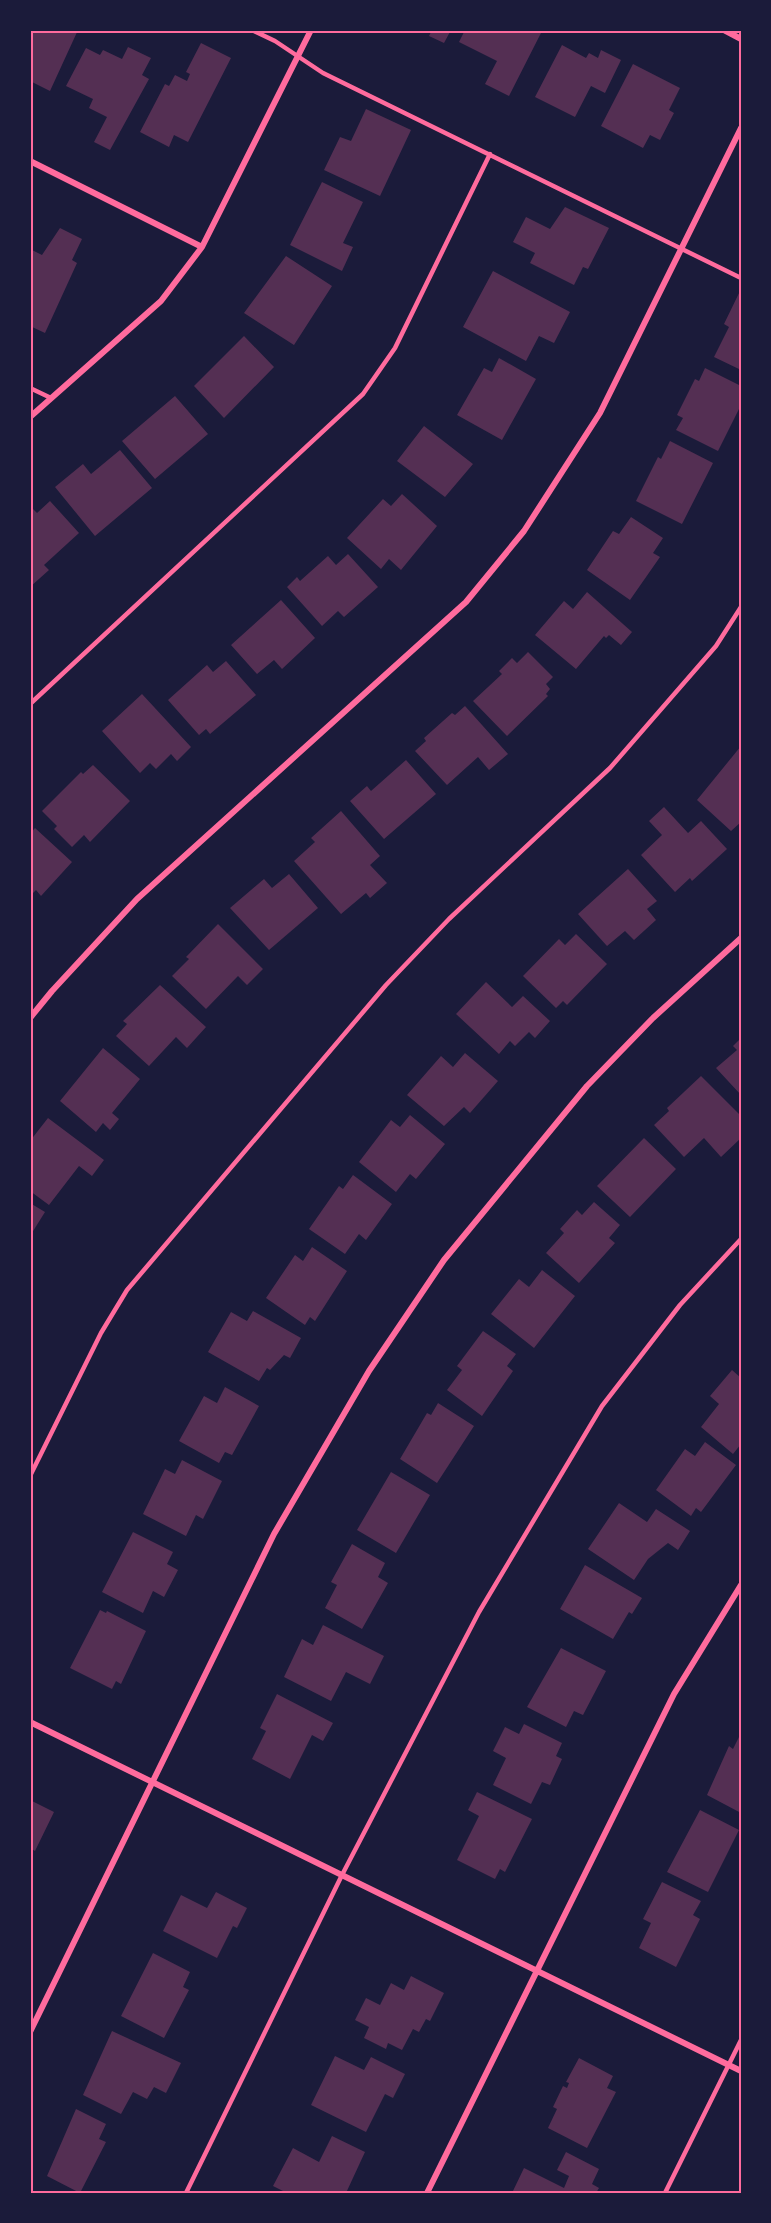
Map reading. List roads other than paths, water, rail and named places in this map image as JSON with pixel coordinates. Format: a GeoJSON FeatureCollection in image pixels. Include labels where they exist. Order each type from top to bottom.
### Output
{"type":"FeatureCollection","features":[{"type":"Feature","properties":{"kind":"street"},"geometry":{"type":"LineString","coordinates":[[30,417],[161,301],[202,247],[311,30]]}},
{"type":"Feature","properties":{"kind":"street"},"geometry":{"type":"LineString","coordinates":[[724,30],[741,39]]}},
{"type":"Feature","properties":{"kind":"street"},"geometry":{"type":"LineString","coordinates":[[30,1018],[51,991],[138,899],[466,602],[524,531],[600,412],[741,129]]}},
{"type":"Feature","properties":{"kind":"street"},"geometry":{"type":"LineString","coordinates":[[30,161],[202,247]]}},
{"type":"Feature","properties":{"kind":"street"},"geometry":{"type":"LineString","coordinates":[[30,2032],[274,1534],[369,1371],[444,1260],[587,1086],[653,1018],[741,938]]}},
{"type":"Feature","properties":{"kind":"street"},"geometry":{"type":"LineString","coordinates":[[427,2193],[674,1694],[741,1585]]}},
{"type":"Feature","properties":{"kind":"street"},"geometry":{"type":"LineString","coordinates":[[30,1722],[741,2071]]}},
{"type":"Feature","properties":{"kind":"lane"},"geometry":{"type":"LineString","coordinates":[[252,30],[323,73],[741,278]]}},
{"type":"Feature","properties":{"kind":"lane"},"geometry":{"type":"LineString","coordinates":[[30,704],[363,394],[395,348],[490,154]]}},
{"type":"Feature","properties":{"kind":"lane"},"geometry":{"type":"LineString","coordinates":[[30,388],[51,398]]}},
{"type":"Feature","properties":{"kind":"lane"},"geometry":{"type":"LineString","coordinates":[[30,1476],[101,1333],[127,1290],[386,985],[449,919],[610,768],[716,646],[741,607]]}},
{"type":"Feature","properties":{"kind":"lane"},"geometry":{"type":"LineString","coordinates":[[186,2193],[342,1875],[479,1612],[602,1406],[680,1305],[741,1239]]}},
{"type":"Feature","properties":{"kind":"lane"},"geometry":{"type":"LineString","coordinates":[[665,2193],[741,2040]]}}]}
